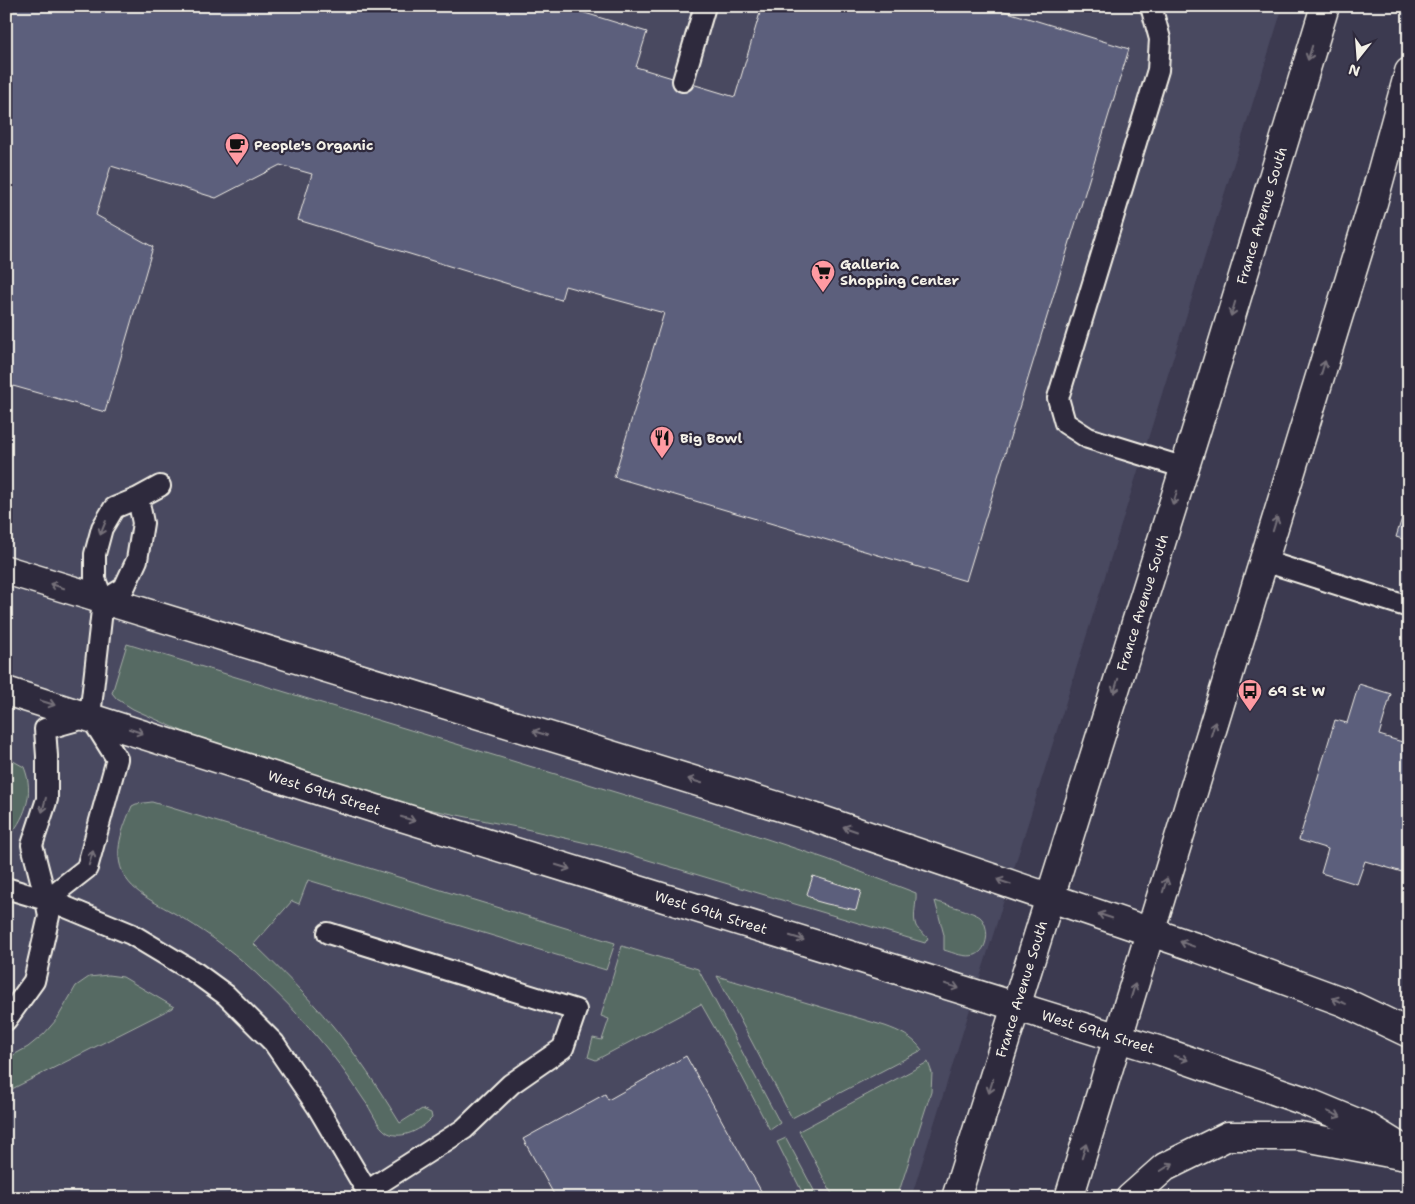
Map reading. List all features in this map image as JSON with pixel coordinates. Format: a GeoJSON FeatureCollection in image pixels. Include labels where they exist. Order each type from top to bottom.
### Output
{"type":"FeatureCollection","features":[{"type":"Feature","properties":{"kind":"street","name":"France Avenue South"},"geometry":{"type":"LineString","coordinates":[[956,1198],[1185,468],[1324,6]]}},
{"type":"Feature","properties":{"kind":"street"},"geometry":{"type":"LineString","coordinates":[[1069,1198],[1373,203],[1409,72]]}},
{"type":"Feature","properties":{"kind":"street"},"geometry":{"type":"LineString","coordinates":[[6,570],[810,816],[1151,931],[1344,1002],[1409,1033]]}},
{"type":"Feature","properties":{"kind":"street","name":"West 69th Street"},"geometry":{"type":"LineString","coordinates":[[6,690],[396,815],[1240,1077],[1367,1127],[1409,1153]]}},
{"type":"Feature","properties":{"kind":"street"},"geometry":{"type":"LineString","coordinates":[[1130,1198],[1165,1167],[1228,1136],[1300,1136],[1409,1157]]}},
{"type":"Feature","properties":{"kind":"lane"},"geometry":{"type":"LineString","coordinates":[[683,81],[705,6]]}},
{"type":"Feature","properties":{"kind":"lane"},"geometry":{"type":"LineString","coordinates":[[1151,6],[1160,39],[1158,70],[1058,398],[1065,423],[1088,438],[1185,468]]}},
{"type":"Feature","properties":{"kind":"lane"},"geometry":{"type":"LineString","coordinates":[[46,900],[87,868],[117,759],[90,716],[103,601],[94,579],[96,554],[102,528],[114,508],[160,486]]}},
{"type":"Feature","properties":{"kind":"lane"},"geometry":{"type":"LineString","coordinates":[[103,601],[124,588],[138,560],[143,523],[138,498]]}},
{"type":"Feature","properties":{"kind":"lane"},"geometry":{"type":"LineString","coordinates":[[1264,561],[1409,607]]}},
{"type":"Feature","properties":{"kind":"lane"},"geometry":{"type":"LineString","coordinates":[[6,1020],[34,981],[49,916],[32,845],[46,799],[48,756],[45,729],[90,716]]}},
{"type":"Feature","properties":{"kind":"lane"},"geometry":{"type":"LineString","coordinates":[[6,888],[46,900],[131,934],[196,973],[230,999],[274,1043],[317,1106],[369,1194],[464,1129],[510,1084],[563,1048],[576,1010],[328,932]]}},
{"type":"Feature","properties":{"kind":"shaded area"},"geometry":{"type":"Polygon","coordinates":[[[6,6],[1283,6],[911,1198],[6,1198],[6,6]]]}},
{"type":"Feature","properties":{"kind":"green space"},"geometry":{"type":"Polygon","coordinates":[[[127,644],[740,830],[827,859],[916,893],[915,922],[917,928],[928,938],[925,943],[608,848],[408,805],[233,750],[184,732],[133,709],[117,699],[112,693],[127,644]]]}},
{"type":"Feature","properties":{"kind":"green space"},"geometry":{"type":"Polygon","coordinates":[[[6,757],[24,767],[27,777],[28,796],[23,815],[6,840],[6,757]]]}},
{"type":"Feature","properties":{"kind":"green space"},"geometry":{"type":"Polygon","coordinates":[[[152,802],[615,943],[606,970],[308,880],[299,904],[292,901],[254,944],[294,983],[332,1025],[368,1072],[400,1123],[422,1109],[431,1113],[432,1118],[412,1132],[400,1135],[388,1133],[378,1123],[353,1083],[329,1051],[304,1021],[244,962],[176,914],[143,895],[129,883],[124,875],[119,858],[122,831],[132,806],[152,802]]]}},
{"type":"Feature","properties":{"kind":"green space"},"geometry":{"type":"Polygon","coordinates":[[[935,901],[980,917],[987,932],[985,943],[980,952],[967,956],[944,950],[944,935],[935,901]]]}},
{"type":"Feature","properties":{"kind":"green space"},"geometry":{"type":"Polygon","coordinates":[[[622,946],[698,969],[780,1123],[770,1130],[701,1004],[596,1060],[588,1057],[593,1038],[602,1040],[609,1019],[601,1016],[622,946]]]}},
{"type":"Feature","properties":{"kind":"green space"},"geometry":{"type":"Polygon","coordinates":[[[108,975],[123,977],[174,1007],[6,1092],[6,1059],[28,1047],[44,1034],[57,1019],[76,986],[89,977],[108,975]]]}},
{"type":"Feature","properties":{"kind":"green space"},"geometry":{"type":"Polygon","coordinates":[[[717,976],[885,1026],[910,1038],[922,1050],[792,1118],[717,976]]]}},
{"type":"Feature","properties":{"kind":"green space"},"geometry":{"type":"Polygon","coordinates":[[[928,1062],[932,1073],[931,1092],[897,1198],[834,1198],[799,1131],[928,1062]]]}},
{"type":"Feature","properties":{"kind":"green space"},"geometry":{"type":"Polygon","coordinates":[[[786,1138],[818,1198],[805,1198],[777,1142],[786,1138]]]}},
{"type":"Feature","properties":{"kind":"building","name":"Galleria Shopping Center"},"geometry":{"type":"Polygon","coordinates":[[[6,6],[562,6],[647,32],[636,67],[735,97],[762,6],[988,6],[1129,49],[966,581],[614,477],[664,313],[565,286],[561,300],[298,220],[312,174],[280,165],[216,198],[111,166],[96,215],[153,247],[105,412],[6,384],[6,6]]]}},
{"type":"Feature","properties":{"kind":"building"},"geometry":{"type":"Polygon","coordinates":[[[1409,496],[1409,541],[1396,537],[1409,496]]]}},
{"type":"Feature","properties":{"kind":"building"},"geometry":{"type":"Polygon","coordinates":[[[1359,684],[1391,694],[1379,735],[1409,744],[1409,849],[1402,872],[1365,861],[1357,884],[1321,873],[1328,849],[1299,840],[1335,720],[1347,723],[1359,684]]]}},
{"type":"Feature","properties":{"kind":"building"},"geometry":{"type":"Polygon","coordinates":[[[813,876],[861,891],[856,910],[816,901],[807,894],[813,876]]]}},
{"type":"Feature","properties":{"kind":"building"},"geometry":{"type":"Polygon","coordinates":[[[686,1056],[765,1198],[556,1198],[523,1139],[605,1094],[608,1100],[686,1056]]]}},
{"type":"Feature","properties":{"kind":"place","name":"People's Organic"},"geometry":{"type":"Point","coordinates":[237,166]}},
{"type":"Feature","properties":{"kind":"place","name":"Galleria Shopping Center"},"geometry":{"type":"Point","coordinates":[823,293]}},
{"type":"Feature","properties":{"kind":"place","name":"Big Bowl"},"geometry":{"type":"Point","coordinates":[662,459]}},
{"type":"Feature","properties":{"kind":"place","name":"69 St W"},"geometry":{"type":"Point","coordinates":[1250,712]}}]}
